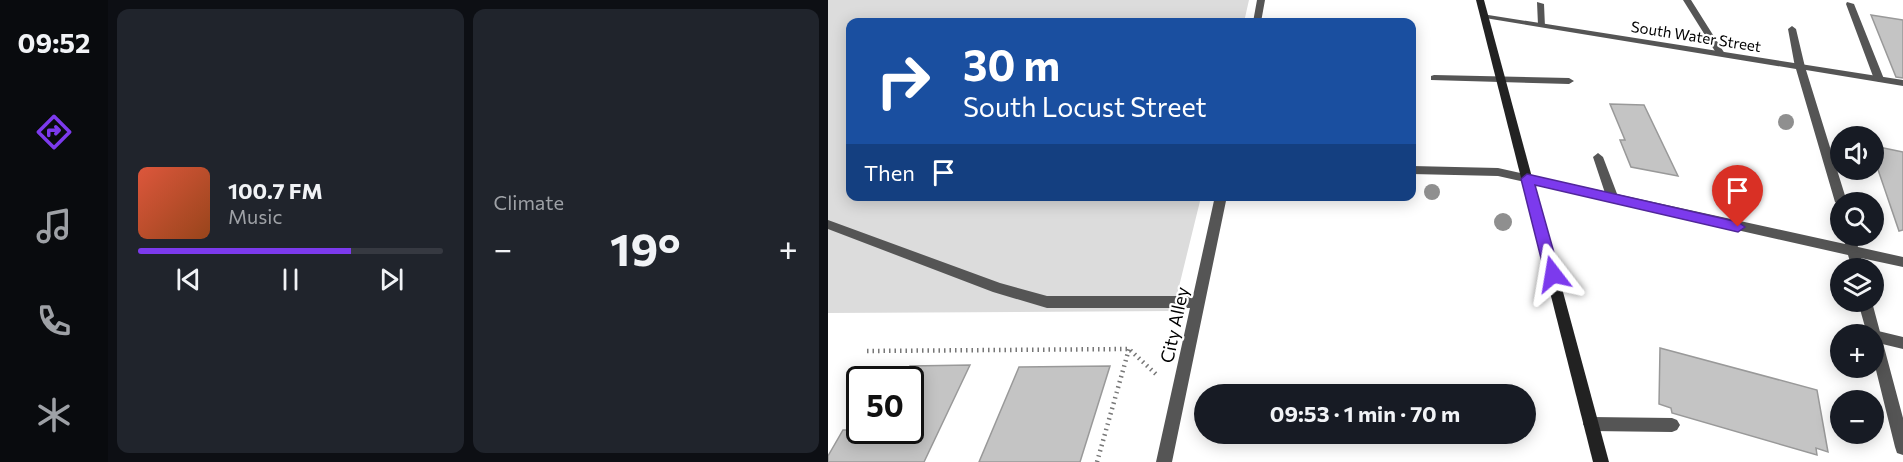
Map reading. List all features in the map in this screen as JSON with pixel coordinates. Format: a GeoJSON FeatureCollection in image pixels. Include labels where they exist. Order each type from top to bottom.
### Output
{"type":"FeatureCollection","features":[{"type":"Feature","properties":{"kind":"main road"},"geometry":{"type":"LineString","coordinates":[[1480,0],[1601,462]]}},
{"type":"Feature","properties":{"kind":"street"},"geometry":{"type":"LineString","coordinates":[[1258,18],[1262,0]]}},
{"type":"Feature","properties":{"kind":"street"},"geometry":{"type":"LineString","coordinates":[[1687,0],[1720,54]]}},
{"type":"Feature","properties":{"kind":"street"},"geometry":{"type":"LineString","coordinates":[[1540,4],[1542,25]]}},
{"type":"Feature","properties":{"kind":"street"},"geometry":{"type":"LineString","coordinates":[[1850,4],[1879,79]]}},
{"type":"Feature","properties":{"kind":"street","name":"South Water Street"},"geometry":{"type":"LineString","coordinates":[[1485,16],[1903,83]]}},
{"type":"Feature","properties":{"kind":"street"},"geometry":{"type":"LineString","coordinates":[[1792,29],[1800,67],[1837,192]]}},
{"type":"Feature","properties":{"kind":"street"},"geometry":{"type":"LineString","coordinates":[[1434,78],[1569,81]]}},
{"type":"Feature","properties":{"kind":"street"},"geometry":{"type":"LineString","coordinates":[[1598,157],[1613,199]]}},
{"type":"Feature","properties":{"kind":"street"},"geometry":{"type":"LineString","coordinates":[[1416,170],[1498,172],[1903,262]]}},
{"type":"Feature","properties":{"kind":"street","name":"City Alley"},"geometry":{"type":"LineString","coordinates":[[1164,462],[1220,201]]}},
{"type":"Feature","properties":{"kind":"street"},"geometry":{"type":"LineString","coordinates":[[828,224],[998,288],[1047,302],[1198,302]]}},
{"type":"Feature","properties":{"kind":"street"},"geometry":{"type":"LineString","coordinates":[[1852,246],[1855,258]]}},
{"type":"Feature","properties":{"kind":"street"},"geometry":{"type":"LineString","coordinates":[[1884,339],[1903,344]]}},
{"type":"Feature","properties":{"kind":"street"},"geometry":{"type":"LineString","coordinates":[[1884,374],[1903,447]]}},
{"type":"Feature","properties":{"kind":"street"},"geometry":{"type":"LineString","coordinates":[[1591,424],[1672,425]]}},
{"type":"Feature","properties":{"kind":"path"},"geometry":{"type":"LineString","coordinates":[[867,351],[1129,349],[1178,395]]}},
{"type":"Feature","properties":{"kind":"path"},"geometry":{"type":"LineString","coordinates":[[1097,462],[1129,349]]}},
{"type":"Feature","properties":{"kind":"shaded area"},"geometry":{"type":"Polygon","coordinates":[[[828,0],[1249,0],[1245,18],[846,18],[846,201],[1200,201],[1173,311],[828,313],[828,0]]]}},
{"type":"Feature","properties":{"kind":"building"},"geometry":{"type":"Polygon","coordinates":[[[1871,15],[1903,20],[1903,78],[1896,77],[1871,15]]]}},
{"type":"Feature","properties":{"kind":"building"},"geometry":{"type":"Polygon","coordinates":[[[1610,104],[1644,105],[1678,176],[1631,167],[1620,140],[1625,140],[1610,104]]]}},
{"type":"Feature","properties":{"kind":"building"},"geometry":{"type":"Polygon","coordinates":[[[1884,148],[1903,152],[1903,230],[1899,231],[1882,180],[1884,180],[1884,148]]]}},
{"type":"Feature","properties":{"kind":"building"},"geometry":{"type":"Polygon","coordinates":[[[1660,348],[1817,390],[1828,452],[1816,448],[1817,455],[1672,413],[1671,408],[1659,404],[1660,348]]]}},
{"type":"Feature","properties":{"kind":"building"},"geometry":{"type":"Polygon","coordinates":[[[970,365],[924,462],[828,462],[828,456],[843,430],[846,430],[846,444],[924,444],[924,366],[910,366],[970,365]]]}},
{"type":"Feature","properties":{"kind":"building"},"geometry":{"type":"Polygon","coordinates":[[[1110,366],[1080,462],[979,462],[1019,367],[1110,366]]]}},
{"type":"Feature","properties":{"kind":"route"},"geometry":{"type":"LineString","coordinates":[[1553,274],[1527,179],[1738,227]]}}]}
